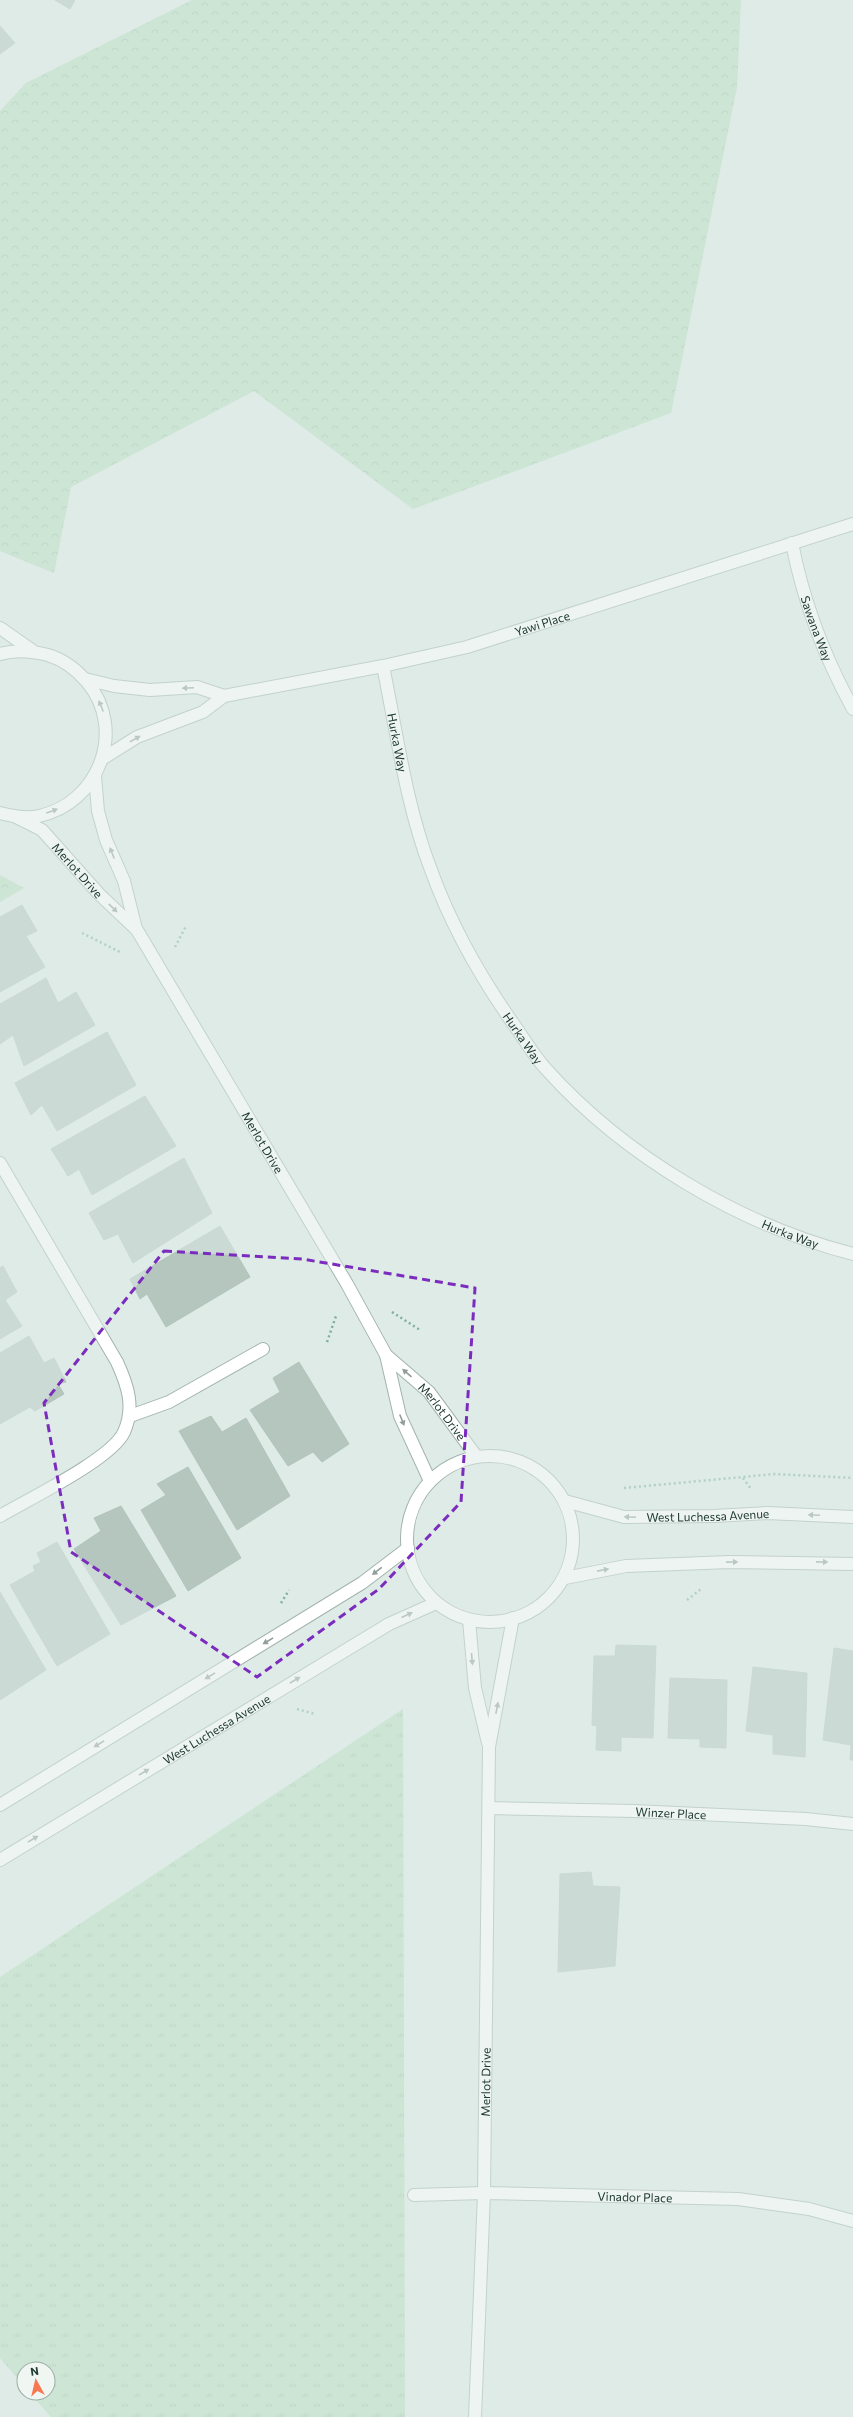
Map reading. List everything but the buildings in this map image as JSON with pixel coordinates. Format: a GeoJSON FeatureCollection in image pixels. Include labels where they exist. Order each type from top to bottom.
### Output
{"type":"FeatureCollection","features":[{"type":"Feature","properties":{"kind":"street","name":"Yawi Place"},"geometry":{"type":"LineString","coordinates":[[224,696],[383,666],[467,647],[534,627],[853,524]]}},
{"type":"Feature","properties":{"kind":"street","name":"Sawana Way"},"geometry":{"type":"LineString","coordinates":[[792,543],[798,575],[821,639],[853,709]]}},
{"type":"Feature","properties":{"kind":"street","name":"Merlot Drive"},"geometry":{"type":"LineString","coordinates":[[0,628],[33,651]]}},
{"type":"Feature","properties":{"kind":"street","name":"Merlot Drive"},"geometry":{"type":"LineString","coordinates":[[0,654],[8,652],[33,651],[57,658],[78,671],[94,691],[103,710],[107,730],[102,759],[95,776],[86,789],[65,807],[39,816],[14,816],[0,813]]}},
{"type":"Feature","properties":{"kind":"street","name":"Hurka Way"},"geometry":{"type":"LineString","coordinates":[[383,666],[409,795],[430,868],[451,922],[490,991],[545,1068],[598,1120],[667,1171],[755,1221],[853,1254]]}},
{"type":"Feature","properties":{"kind":"street"},"geometry":{"type":"LineString","coordinates":[[85,679],[114,686],[150,690],[197,687],[224,696]]}},
{"type":"Feature","properties":{"kind":"street"},"geometry":{"type":"LineString","coordinates":[[102,759],[137,737],[203,712],[224,696]]}},
{"type":"Feature","properties":{"kind":"street","name":"Merlot Drive"},"geometry":{"type":"LineString","coordinates":[[95,776],[98,811],[106,840],[124,881],[136,930]]}},
{"type":"Feature","properties":{"kind":"street","name":"Merlot Drive"},"geometry":{"type":"LineString","coordinates":[[14,816],[42,830],[99,894],[136,930],[347,1284],[386,1355],[400,1416],[430,1481]]}},
{"type":"Feature","properties":{"kind":"street"},"geometry":{"type":"LineString","coordinates":[[0,1163],[117,1362],[127,1382],[130,1399],[130,1416],[124,1434],[105,1453],[0,1516]]}},
{"type":"Feature","properties":{"kind":"street"},"geometry":{"type":"LineString","coordinates":[[130,1416],[169,1402],[263,1349]]}},
{"type":"Feature","properties":{"kind":"street","name":"Merlot Drive"},"geometry":{"type":"LineString","coordinates":[[386,1355],[429,1392],[476,1456]]}},
{"type":"Feature","properties":{"kind":"street"},"geometry":{"type":"LineString","coordinates":[[476,1456],[503,1456],[528,1464],[550,1480],[565,1501],[573,1526],[573,1546],[565,1578],[549,1599],[525,1615],[497,1622],[469,1620],[436,1603],[422,1587],[410,1561],[408,1548],[407,1532],[414,1504],[430,1481],[452,1465],[476,1456]]}},
{"type":"Feature","properties":{"kind":"street","name":"West Luchessa Avenue"},"geometry":{"type":"LineString","coordinates":[[565,1501],[624,1517],[714,1516],[767,1513],[853,1517]]}},
{"type":"Feature","properties":{"kind":"street"},"geometry":{"type":"LineString","coordinates":[[0,1804],[362,1583],[408,1548]]}},
{"type":"Feature","properties":{"kind":"street"},"geometry":{"type":"LineString","coordinates":[[565,1578],[626,1566],[730,1562],[853,1564]]}},
{"type":"Feature","properties":{"kind":"street","name":"West Luchessa Avenue"},"geometry":{"type":"LineString","coordinates":[[0,1860],[389,1624],[436,1603]]}},
{"type":"Feature","properties":{"kind":"street","name":"Merlot Drive"},"geometry":{"type":"LineString","coordinates":[[475,2417],[484,2194],[489,1747],[513,1618]]}},
{"type":"Feature","properties":{"kind":"street","name":"Merlot Drive"},"geometry":{"type":"LineString","coordinates":[[469,1620],[475,1688],[489,1747]]}},
{"type":"Feature","properties":{"kind":"street","name":"Winzer Place"},"geometry":{"type":"LineString","coordinates":[[489,1808],[634,1811],[806,1819],[853,1824]]}},
{"type":"Feature","properties":{"kind":"street","name":"Vinador Place"},"geometry":{"type":"LineString","coordinates":[[414,2195],[484,2194],[738,2199],[810,2209],[853,2221]]}},
{"type":"Feature","properties":{"kind":"path"},"geometry":{"type":"LineString","coordinates":[[624,1488],[775,1474],[853,1478]]}},
{"type":"Feature","properties":{"kind":"highlighted area"},"geometry":{"type":"Polygon","coordinates":[[[164,1251],[302,1259],[475,1288],[461,1502],[379,1589],[257,1677],[71,1552],[44,1403],[164,1251]]]}},
{"type":"Feature","properties":{"kind":"green space"},"geometry":{"type":"Polygon","coordinates":[[[192,0],[741,0],[737,87],[671,413],[413,509],[254,391],[71,487],[54,573],[0,551],[0,111],[26,83],[192,0]]]}},
{"type":"Feature","properties":{"kind":"green space"},"geometry":{"type":"Polygon","coordinates":[[[0,875],[24,888],[0,902],[0,875]]]}},
{"type":"Feature","properties":{"kind":"green space"},"geometry":{"type":"Polygon","coordinates":[[[403,1709],[405,2417],[51,2417],[37,2401],[56,2401],[56,2361],[16,2361],[16,2377],[0,2358],[0,1977],[403,1709]]]}}]}
